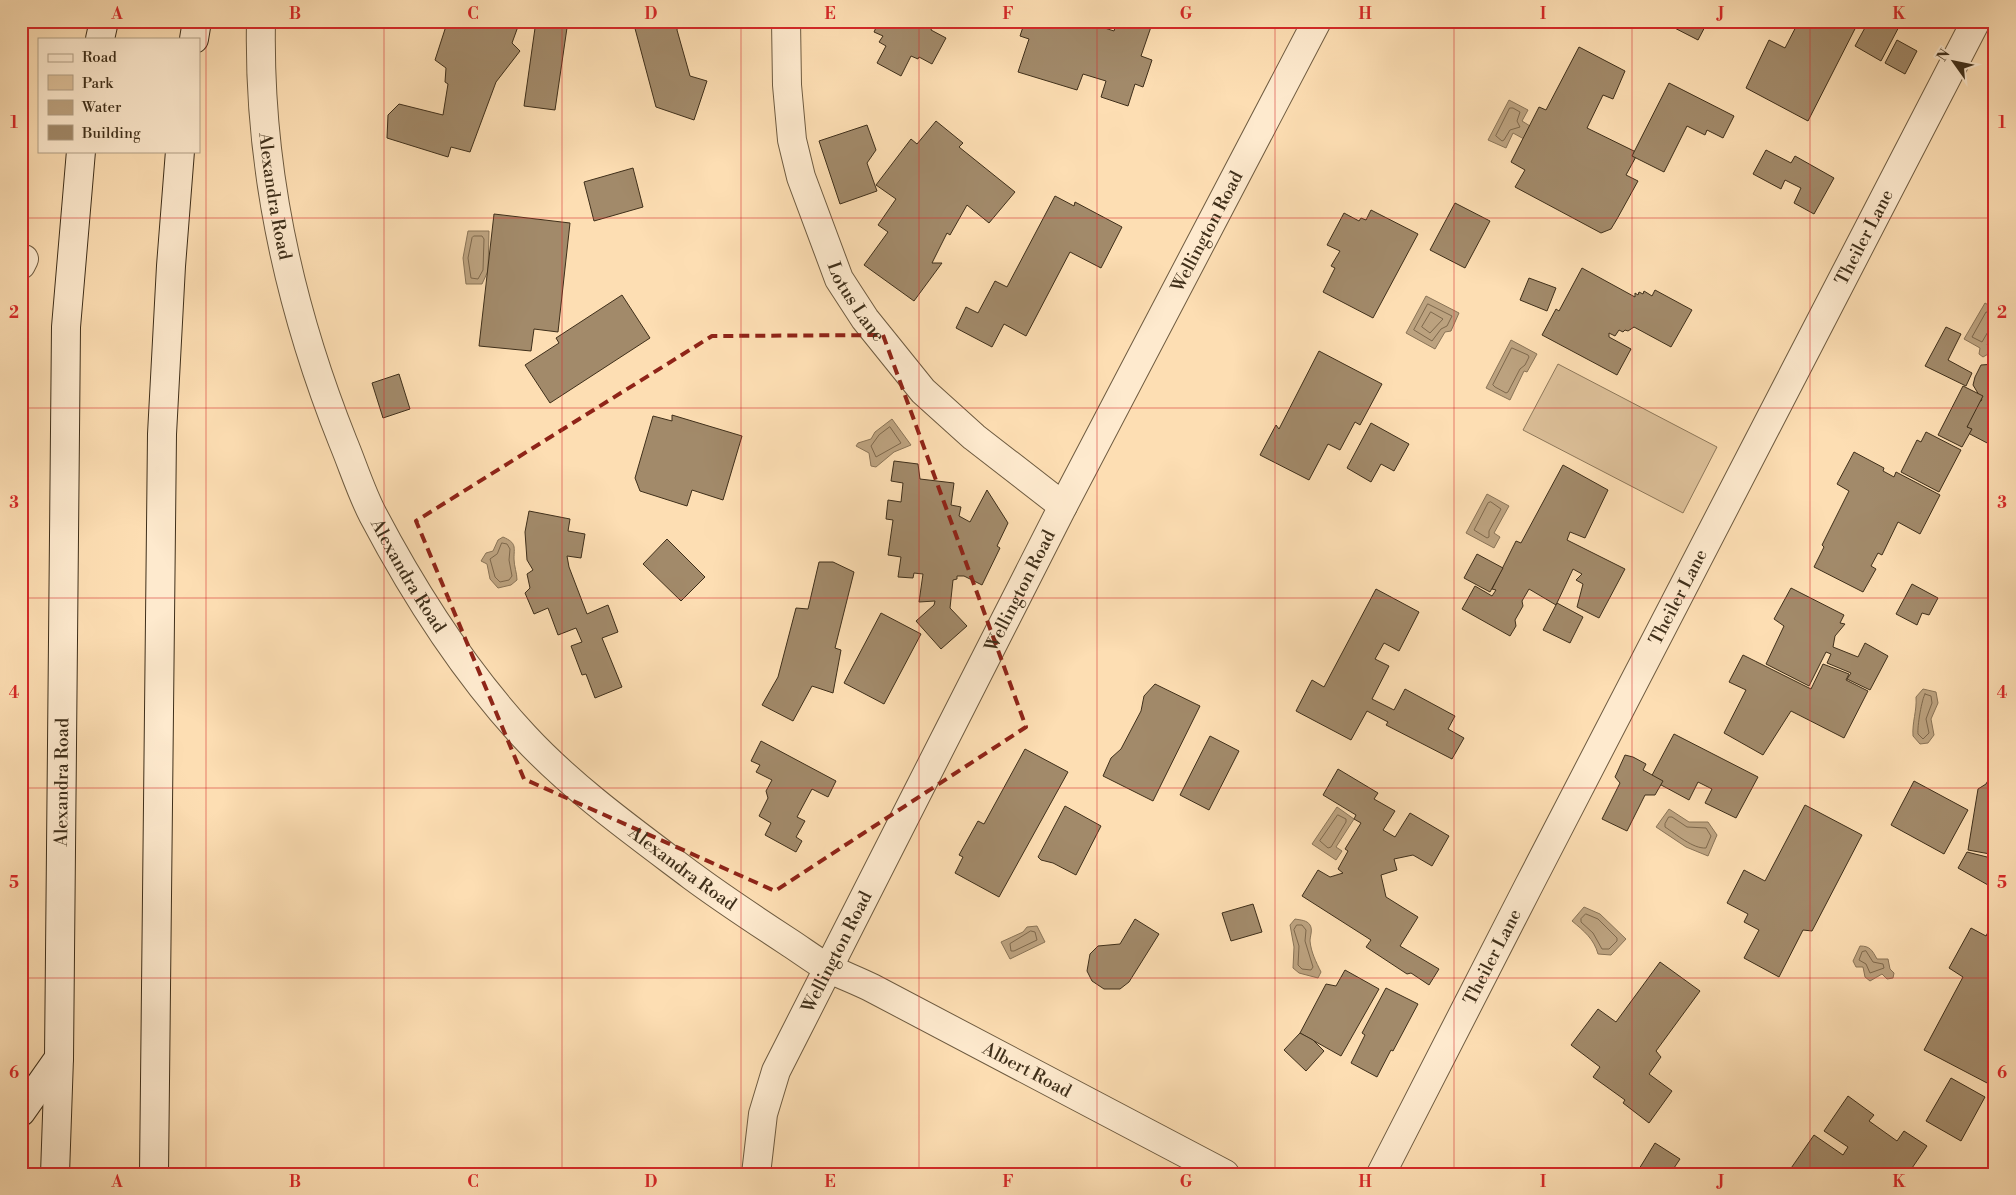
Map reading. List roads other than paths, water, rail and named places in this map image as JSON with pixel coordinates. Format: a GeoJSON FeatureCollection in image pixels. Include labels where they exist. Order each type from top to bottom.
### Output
{"type":"FeatureCollection","features":[{"type":"Feature","properties":{"kind":"street"},"geometry":{"type":"LineString","coordinates":[[100,38],[104,21]]}},
{"type":"Feature","properties":{"kind":"street"},"geometry":{"type":"LineString","coordinates":[[194,38],[197,21]]}},
{"type":"Feature","properties":{"kind":"street","name":"Alexandra Road"},"geometry":{"type":"LineString","coordinates":[[261,21],[260,74],[272,191],[289,278],[326,400],[372,513],[401,564],[435,620],[475,676],[531,743],[579,787],[636,834],[731,904],[829,968]]}},
{"type":"Feature","properties":{"kind":"street","name":"Lotus Lane"},"geometry":{"type":"LineString","coordinates":[[786,21],[787,85],[792,140],[801,177],[839,279],[864,319],[923,391],[974,437],[1063,506]]}},
{"type":"Feature","properties":{"kind":"street","name":"Wellington Road"},"geometry":{"type":"LineString","coordinates":[[756,1174],[762,1121],[776,1071],[1063,506],[1317,21]]}},
{"type":"Feature","properties":{"kind":"street","name":"Theiler Lane"},"geometry":{"type":"LineString","coordinates":[[1381,1174],[1976,21]]}},
{"type":"Feature","properties":{"kind":"street","name":"Alexandra Road"},"geometry":{"type":"LineString","coordinates":[[55,1174],[59,1058],[66,326],[81,152]]}},
{"type":"Feature","properties":{"kind":"street"},"geometry":{"type":"LineString","coordinates":[[154,1174],[162,434],[171,266],[180,152]]}},
{"type":"Feature","properties":{"kind":"street","name":"Albert Road"},"geometry":{"type":"LineString","coordinates":[[829,968],[872,988],[1225,1174]]}},
{"type":"Feature","properties":{"kind":"street"},"geometry":{"type":"LineString","coordinates":[[21,1112],[59,1058]]}},
{"type":"Feature","properties":{"kind":"water"},"geometry":{"type":"Polygon","coordinates":[[[1509,100],[1528,110],[1522,121],[1530,126],[1524,139],[1513,133],[1506,148],[1488,140],[1509,100]]]}},
{"type":"Feature","properties":{"kind":"water"},"geometry":{"type":"Polygon","coordinates":[[[468,231],[489,231],[488,271],[482,284],[466,284],[463,258],[468,231]]]}},
{"type":"Feature","properties":{"kind":"water"},"geometry":{"type":"Polygon","coordinates":[[[1426,296],[1459,313],[1451,331],[1445,332],[1435,349],[1406,333],[1426,296]]]}},
{"type":"Feature","properties":{"kind":"water"},"geometry":{"type":"Polygon","coordinates":[[[1985,303],[1995,309],[1995,330],[1987,345],[1990,348],[1990,353],[1983,357],[1979,354],[1980,348],[1964,339],[1985,303]]]}},
{"type":"Feature","properties":{"kind":"water"},"geometry":{"type":"Polygon","coordinates":[[[1511,340],[1537,354],[1527,372],[1524,371],[1510,400],[1486,388],[1511,340]]]}},
{"type":"Feature","properties":{"kind":"water"},"geometry":{"type":"Polygon","coordinates":[[[892,419],[911,445],[894,452],[876,467],[871,466],[869,453],[856,446],[858,443],[871,439],[875,432],[892,419]]]}},
{"type":"Feature","properties":{"kind":"water"},"geometry":{"type":"Polygon","coordinates":[[[1487,494],[1509,506],[1494,533],[1500,537],[1494,548],[1466,533],[1487,494]]]}},
{"type":"Feature","properties":{"kind":"water"},"geometry":{"type":"Polygon","coordinates":[[[503,537],[511,541],[514,546],[517,580],[511,585],[498,588],[490,579],[487,564],[481,561],[486,553],[493,551],[498,540],[503,537]]]}},
{"type":"Feature","properties":{"kind":"water"},"geometry":{"type":"Polygon","coordinates":[[[1923,689],[1936,692],[1938,703],[1931,719],[1934,735],[1928,743],[1920,744],[1913,736],[1913,731],[1916,697],[1923,689]]]}},
{"type":"Feature","properties":{"kind":"water"},"geometry":{"type":"Polygon","coordinates":[[[1337,807],[1354,819],[1336,847],[1342,851],[1336,860],[1312,844],[1337,807]]]}},
{"type":"Feature","properties":{"kind":"water"},"geometry":{"type":"Polygon","coordinates":[[[1669,809],[1689,822],[1708,822],[1717,835],[1708,856],[1686,847],[1656,827],[1669,809]]]}},
{"type":"Feature","properties":{"kind":"water"},"geometry":{"type":"Polygon","coordinates":[[[1584,907],[1600,914],[1626,939],[1611,955],[1598,954],[1591,940],[1572,921],[1584,907]]]}},
{"type":"Feature","properties":{"kind":"water"},"geometry":{"type":"Polygon","coordinates":[[[1295,919],[1309,923],[1311,927],[1311,949],[1321,972],[1318,978],[1299,973],[1293,968],[1294,947],[1290,925],[1295,919]]]}},
{"type":"Feature","properties":{"kind":"water"},"geometry":{"type":"Polygon","coordinates":[[[1037,926],[1045,942],[1010,959],[1001,942],[1023,932],[1027,927],[1037,926]]]}},
{"type":"Feature","properties":{"kind":"water"},"geometry":{"type":"Polygon","coordinates":[[[1860,946],[1870,949],[1877,959],[1888,959],[1890,969],[1894,973],[1893,978],[1887,979],[1882,974],[1870,981],[1865,977],[1863,967],[1856,967],[1853,961],[1860,946]]]}}]}
